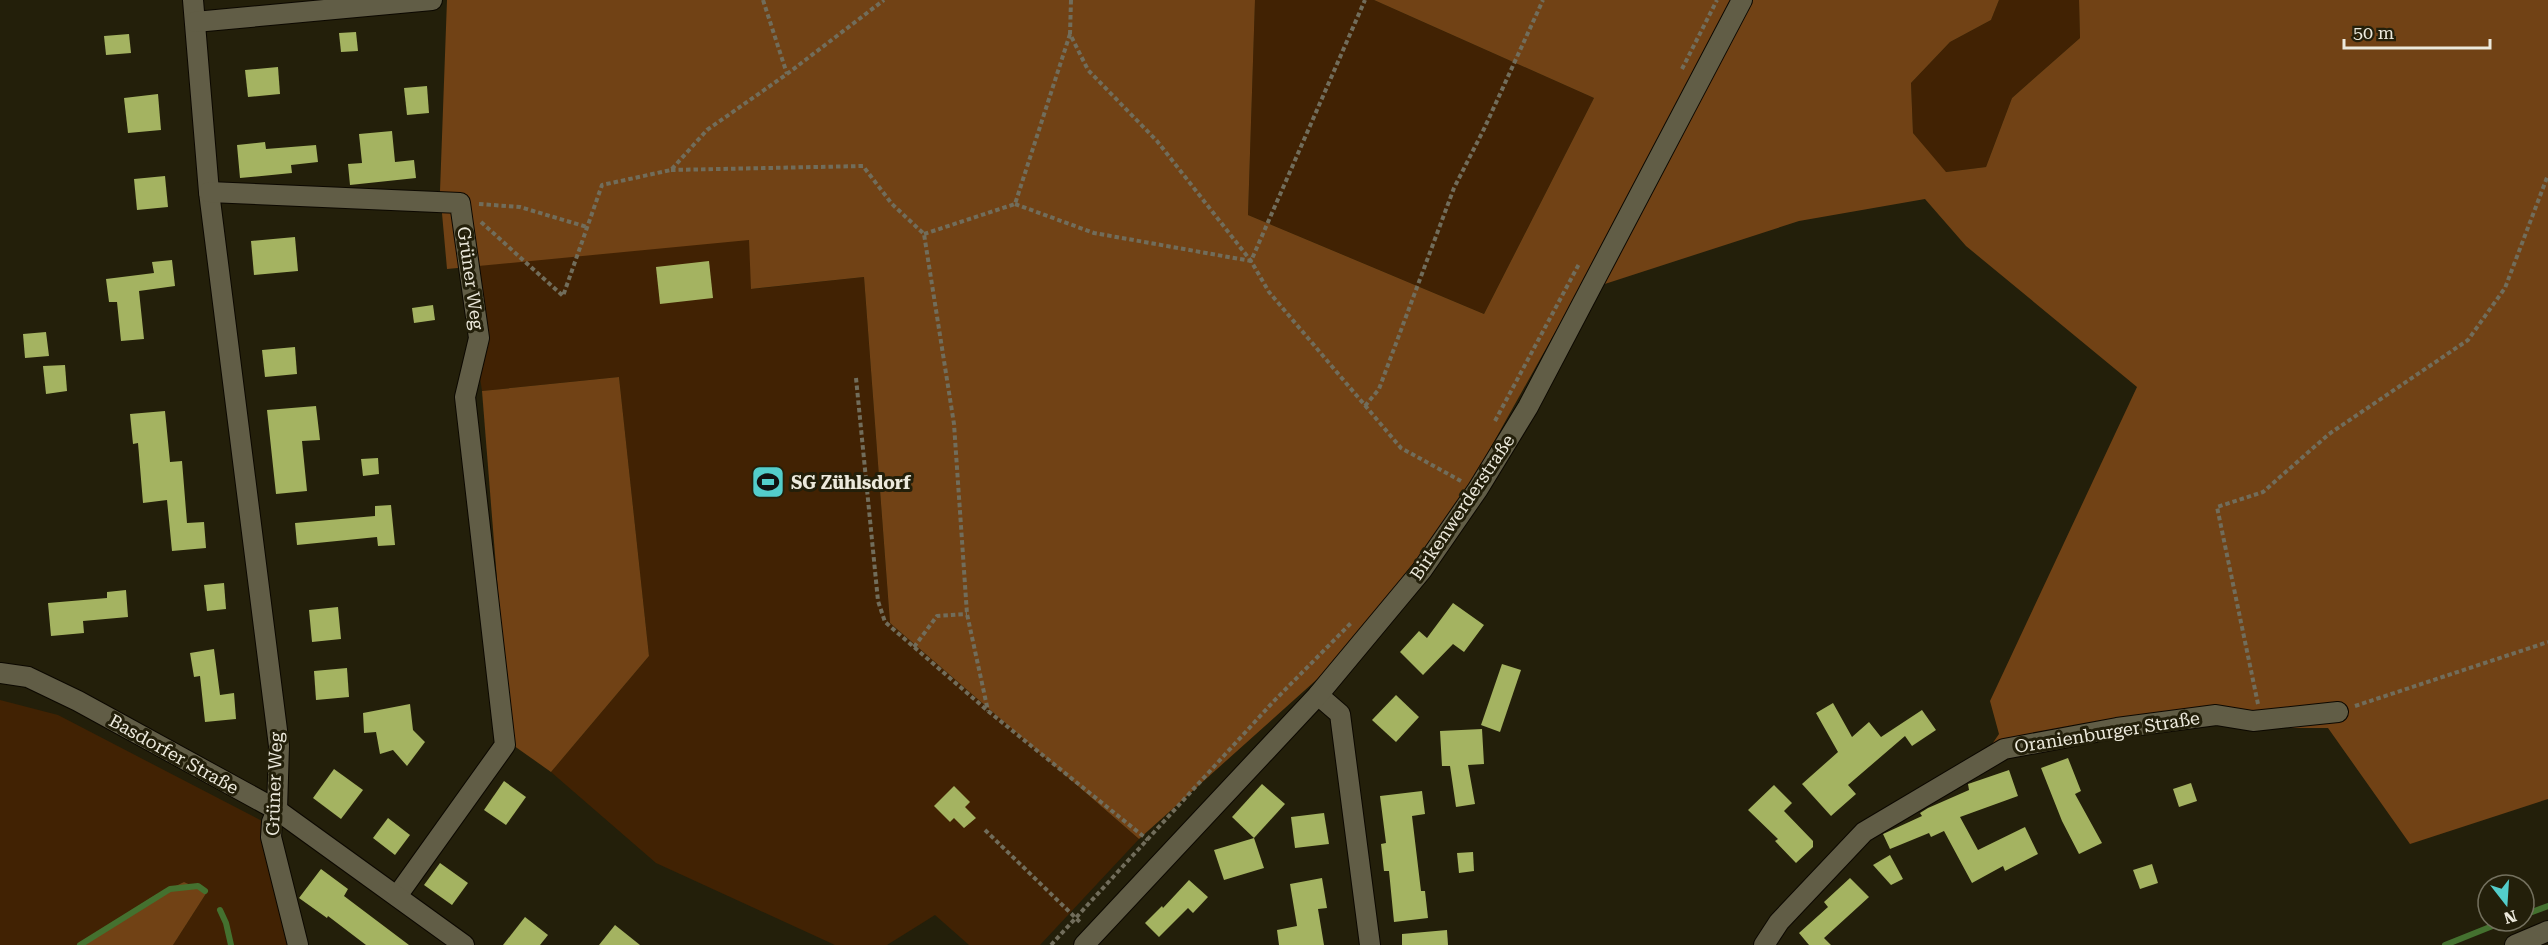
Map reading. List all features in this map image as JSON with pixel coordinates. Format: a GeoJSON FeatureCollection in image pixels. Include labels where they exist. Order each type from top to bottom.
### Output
{"type":"FeatureCollection","features":[{"type":"Feature","properties":{"kind":"street","name":"Grüner Weg"},"geometry":{"type":"LineString","coordinates":[[193,0],[209,192],[279,746],[277,810],[272,822],[271,837],[298,945]]}},
{"type":"Feature","properties":{"kind":"street"},"geometry":{"type":"LineString","coordinates":[[195,22],[432,0]]}},
{"type":"Feature","properties":{"kind":"street","name":"Birkenwerderstraße"},"geometry":{"type":"LineString","coordinates":[[1089,940],[1318,695],[1422,570],[1470,485],[1528,407],[1742,0]]}},
{"type":"Feature","properties":{"kind":"street","name":"Grüner Weg"},"geometry":{"type":"LineString","coordinates":[[209,192],[460,203],[479,338],[465,397],[505,745],[397,896]]}},
{"type":"Feature","properties":{"kind":"street","name":"Basdorfer Straße"},"geometry":{"type":"LineString","coordinates":[[0,673],[28,677],[78,701],[277,810],[464,945]]}},
{"type":"Feature","properties":{"kind":"street"},"geometry":{"type":"LineString","coordinates":[[1318,695],[1340,714],[1370,945]]}},
{"type":"Feature","properties":{"kind":"street","name":"Oranienburger Straße"},"geometry":{"type":"LineString","coordinates":[[1764,945],[1779,922],[1864,832],[2004,749],[2117,728],[2216,715],[2253,721],[2338,712]]}},
{"type":"Feature","properties":{"kind":"street"},"geometry":{"type":"LineString","coordinates":[[2515,945],[2548,931]]}},
{"type":"Feature","properties":{"kind":"path"},"geometry":{"type":"LineString","coordinates":[[762,0],[788,74]]}},
{"type":"Feature","properties":{"kind":"path"},"geometry":{"type":"LineString","coordinates":[[671,170],[707,130],[788,74],[884,0]]}},
{"type":"Feature","properties":{"kind":"path"},"geometry":{"type":"LineString","coordinates":[[1015,204],[1070,34],[1071,0]]}},
{"type":"Feature","properties":{"kind":"path"},"geometry":{"type":"LineString","coordinates":[[1251,261],[1365,0]]}},
{"type":"Feature","properties":{"kind":"path"},"geometry":{"type":"LineString","coordinates":[[1365,406],[1379,389],[1454,188],[1484,129],[1543,0]]}},
{"type":"Feature","properties":{"kind":"path"},"geometry":{"type":"LineString","coordinates":[[1680,73],[1717,0]]}},
{"type":"Feature","properties":{"kind":"path"},"geometry":{"type":"LineString","coordinates":[[1070,34],[1088,69],[1157,141],[1251,261],[1269,292],[1401,448],[1470,485]]}},
{"type":"Feature","properties":{"kind":"path"},"geometry":{"type":"LineString","coordinates":[[460,203],[563,296],[602,185],[671,170],[862,166],[892,204],[924,234],[954,424],[967,614],[988,711]]}},
{"type":"Feature","properties":{"kind":"path"},"geometry":{"type":"LineString","coordinates":[[2261,719],[2229,554],[2217,507],[2263,492],[2329,434],[2468,340],[2505,288],[2548,175]]}},
{"type":"Feature","properties":{"kind":"path"},"geometry":{"type":"LineString","coordinates":[[460,203],[520,207],[587,227]]}},
{"type":"Feature","properties":{"kind":"path"},"geometry":{"type":"LineString","coordinates":[[924,234],[1015,204],[1094,233],[1251,261]]}},
{"type":"Feature","properties":{"kind":"path"},"geometry":{"type":"LineString","coordinates":[[1490,429],[1581,261]]}},
{"type":"Feature","properties":{"kind":"path"},"geometry":{"type":"LineString","coordinates":[[856,378],[878,601],[885,622],[988,711],[1167,856]]}},
{"type":"Feature","properties":{"kind":"path"},"geometry":{"type":"LineString","coordinates":[[1468,471],[1470,485]]}},
{"type":"Feature","properties":{"kind":"path"},"geometry":{"type":"LineString","coordinates":[[1456,490],[1470,485]]}},
{"type":"Feature","properties":{"kind":"path"},"geometry":{"type":"LineString","coordinates":[[915,647],[937,616],[967,614]]}},
{"type":"Feature","properties":{"kind":"path"},"geometry":{"type":"LineString","coordinates":[[1051,945],[1273,702],[1358,615]]}},
{"type":"Feature","properties":{"kind":"path"},"geometry":{"type":"LineString","coordinates":[[2338,712],[2548,642]]}},
{"type":"Feature","properties":{"kind":"path"},"geometry":{"type":"LineString","coordinates":[[986,830],[1075,918],[1089,940]]}},
{"type":"Feature","properties":{"kind":"shaded area"},"geometry":{"type":"Polygon","coordinates":[[[447,0],[1255,0],[1248,215],[1484,314],[1594,98],[1374,0],[1999,0],[1991,20],[1950,42],[1911,83],[1913,133],[1946,172],[1986,167],[2012,98],[2080,38],[2079,0],[2548,0],[2548,799],[2410,844],[2328,728],[2261,728],[2215,723],[1986,753],[1999,734],[1990,701],[2137,387],[1966,246],[1925,199],[1799,221],[1577,293],[1467,490],[1421,555],[1324,673],[1139,839],[890,623],[864,277],[751,289],[749,240],[447,269],[440,191],[447,0]]]}},
{"type":"Feature","properties":{"kind":"shaded area"},"geometry":{"type":"Polygon","coordinates":[[[1255,0],[1374,0],[1594,98],[1484,314],[1248,215],[1255,0]]]}},
{"type":"Feature","properties":{"kind":"shaded area"},"geometry":{"type":"Polygon","coordinates":[[[1999,0],[2079,0],[2080,38],[2012,98],[1986,167],[1945,172],[1913,133],[1911,83],[1950,42],[1991,20],[1999,0]]]}},
{"type":"Feature","properties":{"kind":"shaded area"},"geometry":{"type":"Polygon","coordinates":[[[749,239],[752,289],[864,277],[890,623],[1139,839],[1040,945],[969,945],[935,915],[887,945],[835,945],[656,863],[551,772],[649,656],[619,377],[482,391],[463,267],[749,239]]]}},
{"type":"Feature","properties":{"kind":"shaded area"},"geometry":{"type":"Polygon","coordinates":[[[619,377],[649,656],[551,772],[510,743],[482,391],[619,377]]]}},
{"type":"Feature","properties":{"kind":"shaded area"},"geometry":{"type":"Polygon","coordinates":[[[0,700],[58,715],[264,822],[296,945],[173,945],[207,892],[184,882],[152,897],[79,945],[0,945],[0,700]]]}},
{"type":"Feature","properties":{"kind":"shaded area"},"geometry":{"type":"Polygon","coordinates":[[[184,882],[207,892],[173,945],[79,945],[152,897],[184,882]]]}},
{"type":"Feature","properties":{"kind":"building"},"geometry":{"type":"Polygon","coordinates":[[[356,32],[358,51],[341,52],[339,33],[356,32]]]}},
{"type":"Feature","properties":{"kind":"building"},"geometry":{"type":"Polygon","coordinates":[[[129,34],[131,53],[106,55],[104,36],[129,34]]]}},
{"type":"Feature","properties":{"kind":"building"},"geometry":{"type":"Polygon","coordinates":[[[278,67],[280,94],[248,97],[245,70],[278,67]]]}},
{"type":"Feature","properties":{"kind":"building"},"geometry":{"type":"Polygon","coordinates":[[[427,86],[429,113],[407,115],[404,88],[427,86]]]}},
{"type":"Feature","properties":{"kind":"building"},"geometry":{"type":"Polygon","coordinates":[[[158,94],[161,130],[128,133],[124,98],[158,94]]]}},
{"type":"Feature","properties":{"kind":"building"},"geometry":{"type":"Polygon","coordinates":[[[392,131],[395,162],[414,160],[416,178],[350,185],[348,164],[362,163],[359,134],[392,131]]]}},
{"type":"Feature","properties":{"kind":"building"},"geometry":{"type":"Polygon","coordinates":[[[265,142],[266,149],[316,145],[318,162],[291,165],[292,173],[240,178],[237,145],[265,142]]]}},
{"type":"Feature","properties":{"kind":"building"},"geometry":{"type":"Polygon","coordinates":[[[165,176],[168,207],[137,210],[134,179],[165,176]]]}},
{"type":"Feature","properties":{"kind":"building"},"geometry":{"type":"Polygon","coordinates":[[[295,237],[298,271],[254,275],[251,241],[295,237]]]}},
{"type":"Feature","properties":{"kind":"building"},"geometry":{"type":"Polygon","coordinates":[[[172,260],[175,286],[139,291],[144,339],[121,341],[117,302],[109,302],[106,279],[154,273],[152,262],[172,260]]]}},
{"type":"Feature","properties":{"kind":"building"},"geometry":{"type":"Polygon","coordinates":[[[709,261],[713,298],[660,304],[656,267],[709,261]]]}},
{"type":"Feature","properties":{"kind":"building"},"geometry":{"type":"Polygon","coordinates":[[[433,305],[435,320],[414,323],[412,308],[433,305]]]}},
{"type":"Feature","properties":{"kind":"building"},"geometry":{"type":"Polygon","coordinates":[[[46,332],[49,356],[25,358],[23,334],[46,332]]]}},
{"type":"Feature","properties":{"kind":"building"},"geometry":{"type":"Polygon","coordinates":[[[295,347],[297,374],[265,377],[262,350],[295,347]]]}},
{"type":"Feature","properties":{"kind":"building"},"geometry":{"type":"Polygon","coordinates":[[[65,365],[67,391],[46,394],[43,366],[65,365]]]}},
{"type":"Feature","properties":{"kind":"building"},"geometry":{"type":"Polygon","coordinates":[[[316,406],[320,440],[302,441],[307,491],[276,494],[267,410],[316,406]]]}},
{"type":"Feature","properties":{"kind":"building"},"geometry":{"type":"Polygon","coordinates":[[[165,411],[170,462],[182,461],[187,523],[204,522],[206,548],[172,551],[167,500],[143,503],[138,443],[133,444],[130,414],[165,411]]]}},
{"type":"Feature","properties":{"kind":"building"},"geometry":{"type":"Polygon","coordinates":[[[378,458],[379,474],[363,476],[361,459],[378,458]]]}},
{"type":"Feature","properties":{"kind":"building"},"geometry":{"type":"Polygon","coordinates":[[[391,505],[395,545],[378,546],[377,537],[297,545],[295,523],[375,516],[375,506],[391,505]]]}},
{"type":"Feature","properties":{"kind":"building"},"geometry":{"type":"Polygon","coordinates":[[[224,583],[226,609],[207,611],[204,585],[224,583]]]}},
{"type":"Feature","properties":{"kind":"building"},"geometry":{"type":"Polygon","coordinates":[[[126,590],[128,617],[83,621],[84,633],[51,636],[48,603],[107,598],[107,592],[126,590]]]}},
{"type":"Feature","properties":{"kind":"building"},"geometry":{"type":"Polygon","coordinates":[[[1453,603],[1484,625],[1464,652],[1453,644],[1423,675],[1400,652],[1419,631],[1427,638],[1453,603]]]}},
{"type":"Feature","properties":{"kind":"building"},"geometry":{"type":"Polygon","coordinates":[[[338,607],[341,639],[312,642],[309,610],[338,607]]]}},
{"type":"Feature","properties":{"kind":"building"},"geometry":{"type":"Polygon","coordinates":[[[214,649],[220,695],[234,693],[236,719],[205,722],[200,676],[194,677],[190,653],[214,649]]]}},
{"type":"Feature","properties":{"kind":"building"},"geometry":{"type":"Polygon","coordinates":[[[1502,664],[1521,670],[1500,732],[1481,725],[1502,664]]]}},
{"type":"Feature","properties":{"kind":"building"},"geometry":{"type":"Polygon","coordinates":[[[347,668],[349,697],[316,700],[314,671],[347,668]]]}},
{"type":"Feature","properties":{"kind":"building"},"geometry":{"type":"Polygon","coordinates":[[[1396,695],[1419,717],[1396,742],[1372,720],[1396,695]]]}},
{"type":"Feature","properties":{"kind":"building"},"geometry":{"type":"Polygon","coordinates":[[[1833,703],[1852,737],[1869,722],[1881,737],[1922,710],[1936,730],[1912,746],[1905,736],[1848,785],[1856,794],[1831,816],[1802,784],[1838,752],[1816,713],[1833,703]]]}},
{"type":"Feature","properties":{"kind":"building"},"geometry":{"type":"Polygon","coordinates":[[[410,704],[413,730],[425,742],[407,766],[393,750],[380,754],[376,732],[364,733],[363,713],[410,704]]]}},
{"type":"Feature","properties":{"kind":"building"},"geometry":{"type":"Polygon","coordinates":[[[1482,729],[1484,764],[1468,765],[1475,804],[1456,807],[1450,766],[1442,766],[1440,731],[1482,729]]]}},
{"type":"Feature","properties":{"kind":"building"},"geometry":{"type":"Polygon","coordinates":[[[2068,758],[2081,791],[2075,794],[2102,843],[2079,854],[2062,821],[2041,768],[2068,758]]]}},
{"type":"Feature","properties":{"kind":"building"},"geometry":{"type":"Polygon","coordinates":[[[334,769],[363,790],[341,819],[313,798],[334,769]]]}},
{"type":"Feature","properties":{"kind":"building"},"geometry":{"type":"Polygon","coordinates":[[[2009,770],[2018,796],[1960,817],[1978,850],[2025,827],[2038,854],[2005,871],[2003,866],[1972,883],[1944,831],[1931,837],[1929,833],[1890,849],[1883,834],[1922,816],[1920,813],[1928,808],[1969,790],[1968,784],[2009,770]]]}},
{"type":"Feature","properties":{"kind":"building"},"geometry":{"type":"Polygon","coordinates":[[[504,781],[526,797],[506,825],[484,810],[504,781]]]}},
{"type":"Feature","properties":{"kind":"building"},"geometry":{"type":"Polygon","coordinates":[[[2191,783],[2197,801],[2179,807],[2173,789],[2191,783]]]}},
{"type":"Feature","properties":{"kind":"building"},"geometry":{"type":"Polygon","coordinates":[[[1262,784],[1285,804],[1254,838],[1232,817],[1262,784]]]}},
{"type":"Feature","properties":{"kind":"building"},"geometry":{"type":"Polygon","coordinates":[[[1774,785],[1792,803],[1784,811],[1813,841],[1813,847],[1796,863],[1775,841],[1778,839],[1748,810],[1774,785]]]}},
{"type":"Feature","properties":{"kind":"building"},"geometry":{"type":"Polygon","coordinates":[[[954,786],[970,802],[965,807],[976,818],[964,828],[954,818],[950,822],[934,806],[954,786]]]}},
{"type":"Feature","properties":{"kind":"building"},"geometry":{"type":"Polygon","coordinates":[[[1422,791],[1425,814],[1412,816],[1421,891],[1425,891],[1428,918],[1394,922],[1389,871],[1384,871],[1381,844],[1386,843],[1380,796],[1422,791]]]}},
{"type":"Feature","properties":{"kind":"building"},"geometry":{"type":"Polygon","coordinates":[[[1324,813],[1329,844],[1295,848],[1291,817],[1324,813]]]}},
{"type":"Feature","properties":{"kind":"building"},"geometry":{"type":"Polygon","coordinates":[[[388,818],[410,835],[395,855],[373,838],[388,818]]]}},
{"type":"Feature","properties":{"kind":"building"},"geometry":{"type":"Polygon","coordinates":[[[1254,838],[1264,868],[1224,880],[1214,850],[1254,838]]]}},
{"type":"Feature","properties":{"kind":"building"},"geometry":{"type":"Polygon","coordinates":[[[1473,852],[1474,871],[1459,873],[1457,853],[1473,852]]]}},
{"type":"Feature","properties":{"kind":"building"},"geometry":{"type":"Polygon","coordinates":[[[1890,855],[1903,879],[1891,885],[1873,865],[1890,855]]]}},
{"type":"Feature","properties":{"kind":"building"},"geometry":{"type":"Polygon","coordinates":[[[440,863],[468,883],[452,905],[424,885],[440,863]]]}},
{"type":"Feature","properties":{"kind":"building"},"geometry":{"type":"Polygon","coordinates":[[[2152,864],[2158,883],[2140,889],[2133,870],[2152,864]]]}},
{"type":"Feature","properties":{"kind":"building"},"geometry":{"type":"Polygon","coordinates":[[[321,869],[348,889],[344,896],[409,945],[366,945],[328,916],[327,918],[299,898],[321,869]]]}},
{"type":"Feature","properties":{"kind":"building"},"geometry":{"type":"Polygon","coordinates":[[[1322,878],[1327,908],[1318,909],[1324,945],[1279,945],[1277,930],[1297,926],[1290,884],[1322,878]]]}},
{"type":"Feature","properties":{"kind":"building"},"geometry":{"type":"Polygon","coordinates":[[[1850,878],[1869,897],[1824,938],[1831,945],[1809,945],[1799,933],[1828,907],[1824,902],[1850,878]]]}},
{"type":"Feature","properties":{"kind":"building"},"geometry":{"type":"Polygon","coordinates":[[[1189,880],[1208,897],[1193,913],[1188,908],[1159,937],[1145,923],[1162,906],[1163,908],[1189,880]]]}},
{"type":"Feature","properties":{"kind":"building"},"geometry":{"type":"Polygon","coordinates":[[[525,917],[548,935],[540,945],[503,945],[525,917]]]}},
{"type":"Feature","properties":{"kind":"building"},"geometry":{"type":"Polygon","coordinates":[[[615,925],[640,945],[599,945],[615,925]]]}},
{"type":"Feature","properties":{"kind":"building"},"geometry":{"type":"Polygon","coordinates":[[[1447,930],[1448,945],[1402,945],[1402,934],[1447,930]]]}},
{"type":"Feature","properties":{"kind":"waterway"},"geometry":{"type":"LineString","coordinates":[[80,945],[170,889],[198,886],[205,891]]}},
{"type":"Feature","properties":{"kind":"waterway"},"geometry":{"type":"LineString","coordinates":[[2536,910],[2548,906]]}},
{"type":"Feature","properties":{"kind":"waterway"},"geometry":{"type":"LineString","coordinates":[[220,910],[226,923],[231,945]]}},
{"type":"Feature","properties":{"kind":"waterway"},"geometry":{"type":"LineString","coordinates":[[2445,945],[2476,933]]}},
{"type":"Feature","properties":{"kind":"place","name":"SG Zühlsdorf"},"geometry":{"type":"Point","coordinates":[768,482]}}]}
